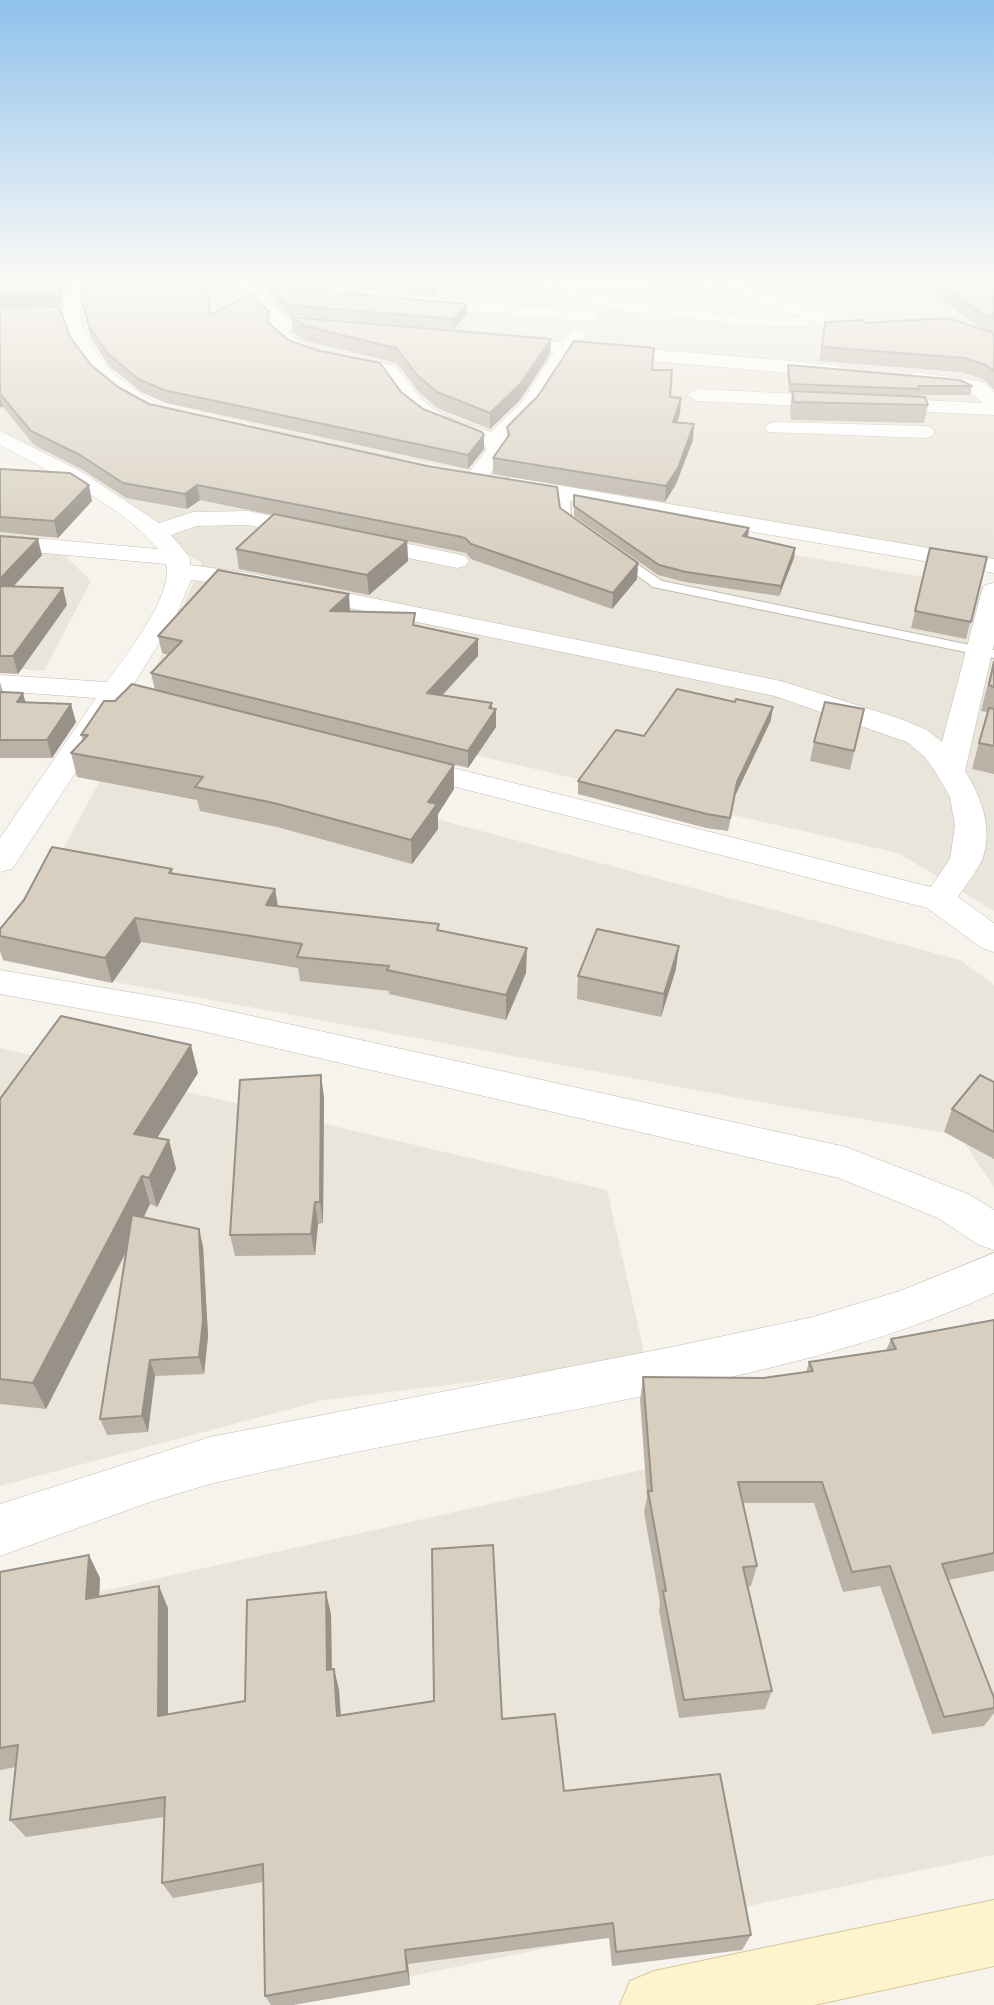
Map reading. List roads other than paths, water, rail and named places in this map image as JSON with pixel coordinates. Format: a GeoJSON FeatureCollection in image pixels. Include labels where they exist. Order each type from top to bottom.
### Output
{"type":"FeatureCollection","features":[{"type":"Feature","properties":{"kind":"main road"},"geometry":{"type":"LineString","coordinates":[[654,2005],[994,1933]]}},
{"type":"Feature","properties":{"kind":"street"},"geometry":{"type":"LineString","coordinates":[[102,373],[136,401],[172,413]]}},
{"type":"Feature","properties":{"kind":"street"},"geometry":{"type":"LineString","coordinates":[[391,373],[408,399],[429,418],[493,440],[497,449],[475,479]]}},
{"type":"Feature","properties":{"kind":"street"},"geometry":{"type":"LineString","coordinates":[[493,440],[513,426],[548,373]]}},
{"type":"Feature","properties":{"kind":"street"},"geometry":{"type":"LineString","coordinates":[[846,373],[851,373]]}},
{"type":"Feature","properties":{"kind":"street"},"geometry":{"type":"LineString","coordinates":[[892,376],[961,381],[974,385],[994,402]]}},
{"type":"Feature","properties":{"kind":"street"},"geometry":{"type":"LineString","coordinates":[[697,395],[994,409]]}},
{"type":"Feature","properties":{"kind":"street"},"geometry":{"type":"LineString","coordinates":[[963,428],[994,416]]}},
{"type":"Feature","properties":{"kind":"street"},"geometry":{"type":"LineString","coordinates":[[775,428],[943,431]]}},
{"type":"Feature","properties":{"kind":"street"},"geometry":{"type":"LineString","coordinates":[[0,437],[82,482],[157,531],[168,541],[179,564],[160,621],[0,862]]}},
{"type":"Feature","properties":{"kind":"street"},"geometry":{"type":"LineString","coordinates":[[452,475],[994,566]]}},
{"type":"Feature","properties":{"kind":"street"},"geometry":{"type":"LineString","coordinates":[[33,478],[82,482]]}},
{"type":"Feature","properties":{"kind":"street"},"geometry":{"type":"LineString","coordinates":[[157,531],[193,519],[247,519],[457,561]]}},
{"type":"Feature","properties":{"kind":"street"},"geometry":{"type":"LineString","coordinates":[[0,542],[179,564],[781,689],[891,724],[917,736],[934,751],[965,797],[971,826],[965,859],[939,900]]}},
{"type":"Feature","properties":{"kind":"street"},"geometry":{"type":"LineString","coordinates":[[950,771],[962,718],[986,652],[994,590]]}},
{"type":"Feature","properties":{"kind":"street"},"geometry":{"type":"LineString","coordinates":[[0,683],[114,691],[195,711]]}},
{"type":"Feature","properties":{"kind":"street"},"geometry":{"type":"LineString","coordinates":[[962,718],[994,725]]}},
{"type":"Feature","properties":{"kind":"street"},"geometry":{"type":"LineString","coordinates":[[384,759],[939,900],[994,940]]}},
{"type":"Feature","properties":{"kind":"street"},"geometry":{"type":"LineString","coordinates":[[0,982],[193,1016],[846,1163],[953,1206],[994,1232]]}},
{"type":"Feature","properties":{"kind":"street"},"geometry":{"type":"LineString","coordinates":[[0,1530],[141,1482],[237,1454],[752,1353],[862,1324],[962,1287],[994,1272]]}},
{"type":"Feature","properties":{"kind":"lane"},"geometry":{"type":"LineString","coordinates":[[564,492],[565,518],[658,584],[986,652]]}}]}
